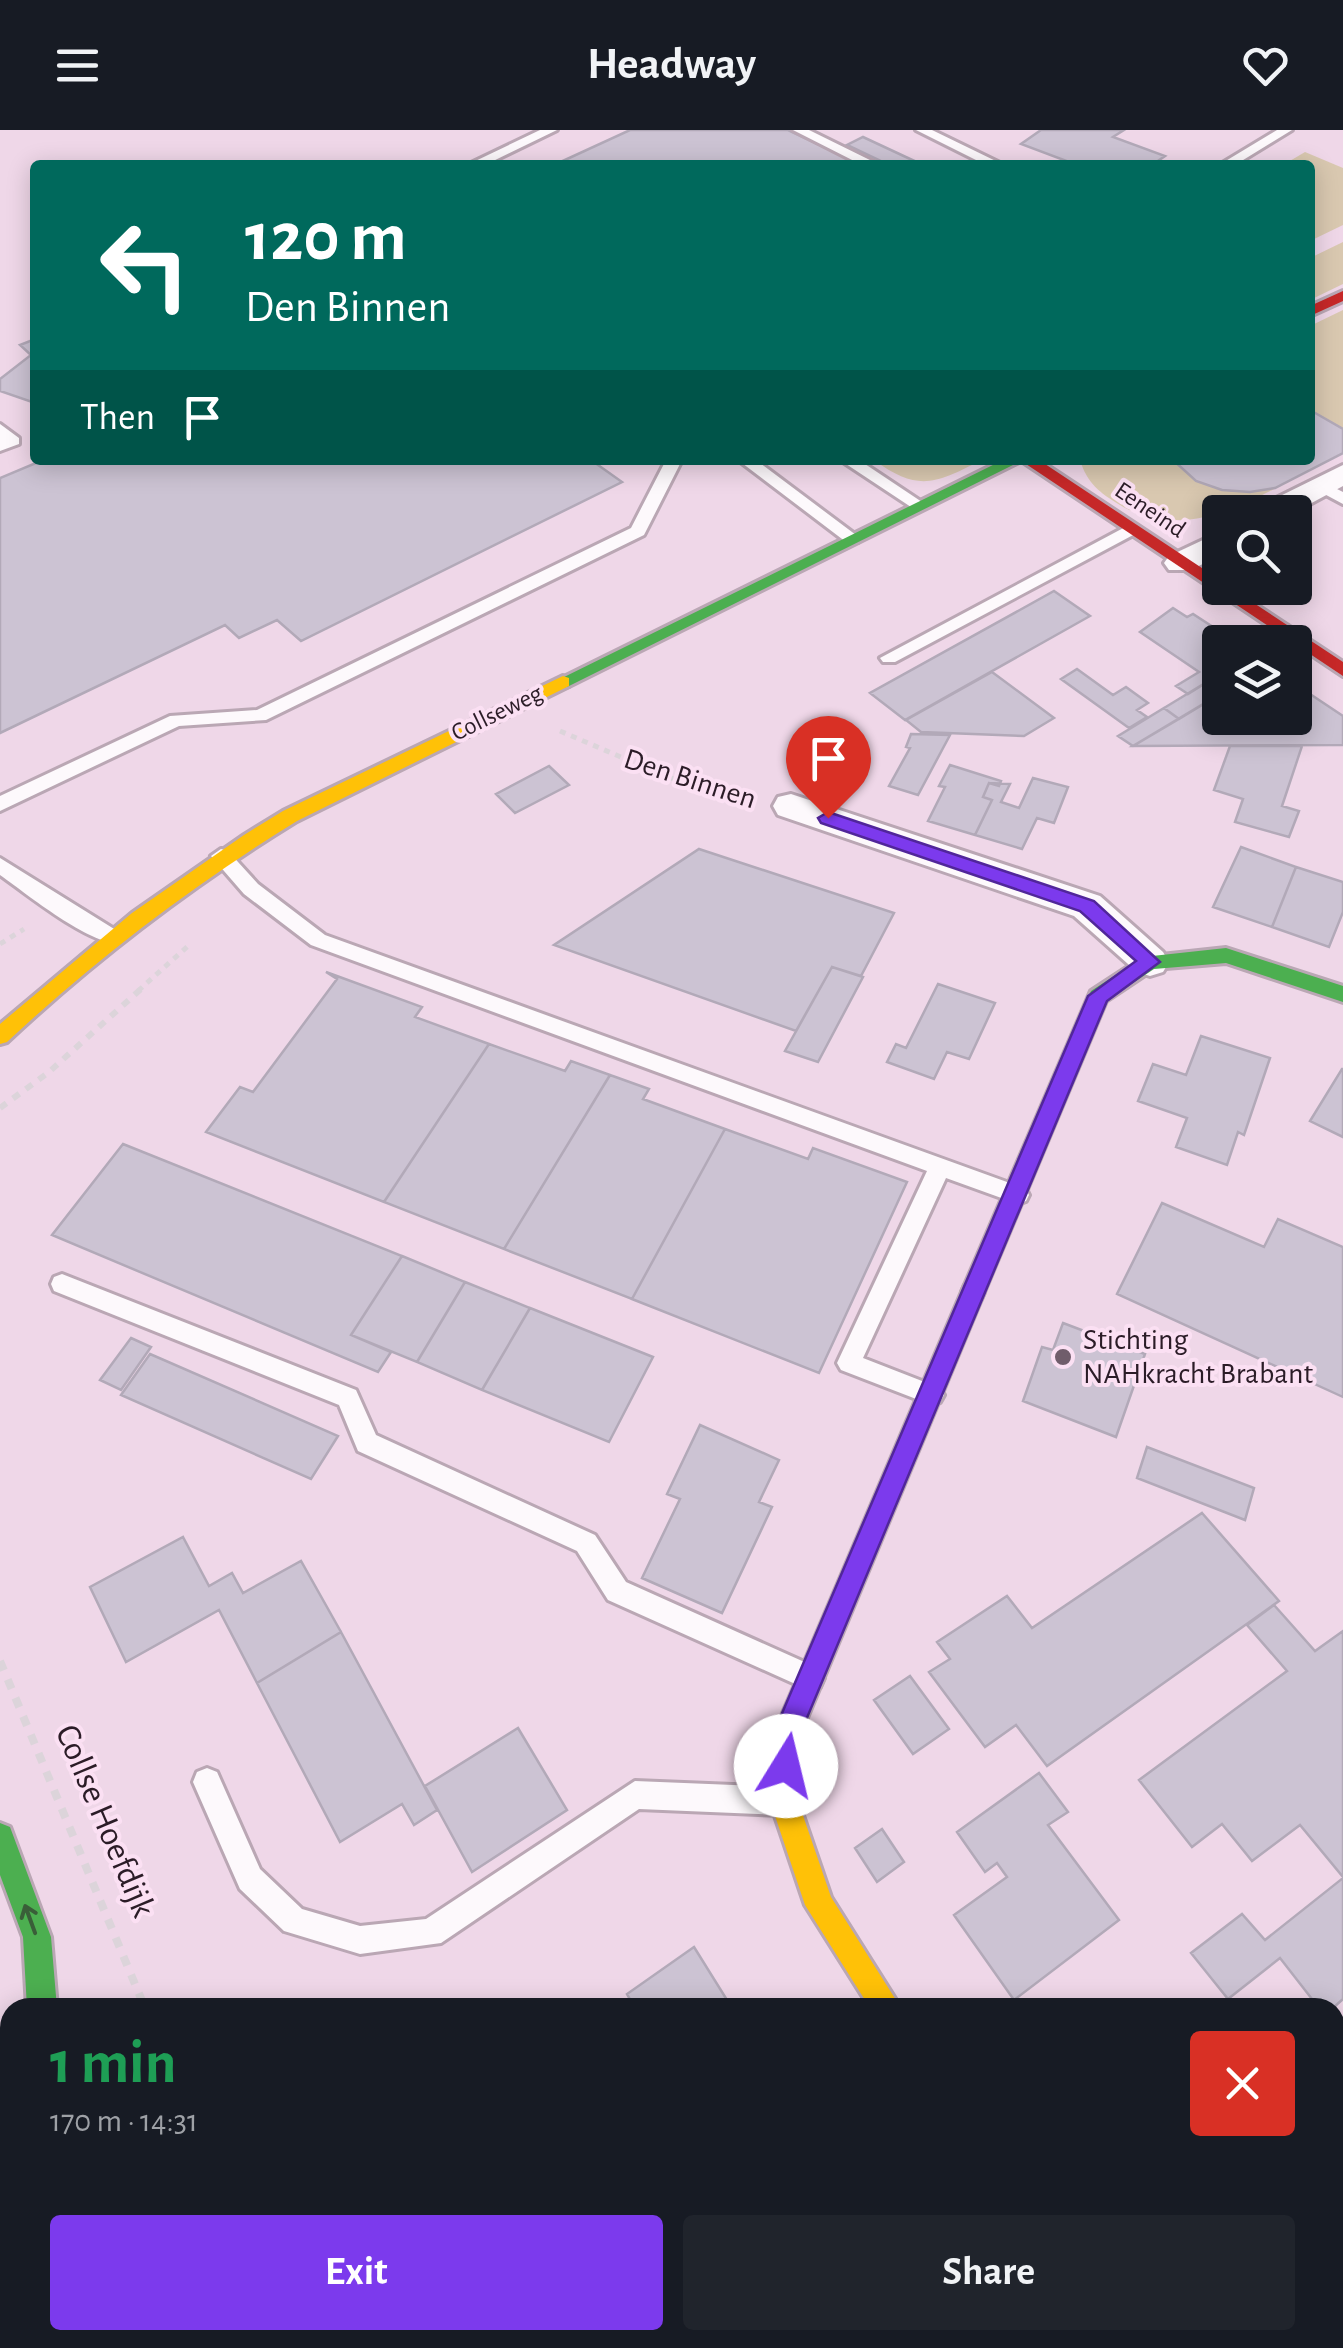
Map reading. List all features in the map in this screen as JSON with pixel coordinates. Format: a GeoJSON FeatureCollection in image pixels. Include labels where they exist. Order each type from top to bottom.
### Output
{"type":"FeatureCollection","features":[{"type":"Feature","properties":{"kind":"street"},"geometry":{"type":"LineString","coordinates":[[1315,310],[1343,296]]}},
{"type":"Feature","properties":{"kind":"street","name":"Collseweg"},"geometry":{"type":"LineString","coordinates":[[5,1029],[112,937],[221,856],[290,816],[1004,465]]}},
{"type":"Feature","properties":{"kind":"street","name":"Eeneind"},"geometry":{"type":"LineString","coordinates":[[1035,465],[1343,670]]}},
{"type":"Feature","properties":{"kind":"street"},"geometry":{"type":"LineString","coordinates":[[1312,496],[1336,486]]}},
{"type":"Feature","properties":{"kind":"street"},"geometry":{"type":"LineString","coordinates":[[1180,564],[1202,552]]}},
{"type":"Feature","properties":{"kind":"street","name":"Den Binnen"},"geometry":{"type":"LineString","coordinates":[[791,806],[1087,906],[1150,962]]}},
{"type":"Feature","properties":{"kind":"street"},"geometry":{"type":"LineString","coordinates":[[880,1998],[819,1905],[784,1801],[788,1732],[1018,1195],[1098,996],[1150,962],[1226,955],[1343,994]]}},
{"type":"Feature","properties":{"kind":"street"},"geometry":{"type":"LineString","coordinates":[[0,1837],[37,1937],[41,1998]]}},
{"type":"Feature","properties":{"kind":"street"},"geometry":{"type":"LineString","coordinates":[[12,1968],[36,1998]]}},
{"type":"Feature","properties":{"kind":"lane"},"geometry":{"type":"LineString","coordinates":[[485,160],[551,130]]}},
{"type":"Feature","properties":{"kind":"lane"},"geometry":{"type":"LineString","coordinates":[[799,130],[862,160]]}},
{"type":"Feature","properties":{"kind":"lane"},"geometry":{"type":"LineString","coordinates":[[922,130],[986,160]]}},
{"type":"Feature","properties":{"kind":"lane"},"geometry":{"type":"LineString","coordinates":[[1235,160],[1286,130]]}},
{"type":"Feature","properties":{"kind":"lane"},"geometry":{"type":"LineString","coordinates":[[0,428],[14,440],[0,446]]}},
{"type":"Feature","properties":{"kind":"lane"},"geometry":{"type":"LineString","coordinates":[[0,804],[176,720],[260,716],[638,532],[672,465]]}},
{"type":"Feature","properties":{"kind":"lane"},"geometry":{"type":"LineString","coordinates":[[753,465],[852,538]]}},
{"type":"Feature","properties":{"kind":"lane"},"geometry":{"type":"LineString","coordinates":[[856,465],[920,506]]}},
{"type":"Feature","properties":{"kind":"lane"},"geometry":{"type":"LineString","coordinates":[[890,658],[1130,530]]}},
{"type":"Feature","properties":{"kind":"lane"},"geometry":{"type":"LineString","coordinates":[[221,856],[251,889],[318,940],[1018,1195]]}},
{"type":"Feature","properties":{"kind":"lane"},"geometry":{"type":"LineString","coordinates":[[0,865],[59,907],[112,937]]}},
{"type":"Feature","properties":{"kind":"lane"},"geometry":{"type":"LineString","coordinates":[[932,1394],[850,1363],[940,1167]]}},
{"type":"Feature","properties":{"kind":"lane"},"geometry":{"type":"LineString","coordinates":[[62,1284],[348,1398],[367,1443],[586,1543],[617,1591],[811,1678]]}},
{"type":"Feature","properties":{"kind":"lane"},"geometry":{"type":"LineString","coordinates":[[207,1782],[250,1880],[294,1922],[360,1940],[431,1932],[636,1795],[784,1801]]}},
{"type":"Feature","properties":{"kind":"path","name":"Den Binnen"},"geometry":{"type":"LineString","coordinates":[[556,730],[670,778],[766,804],[791,806]]}},
{"type":"Feature","properties":{"kind":"path"},"geometry":{"type":"LineString","coordinates":[[0,1108],[50,1072],[251,889]]}},
{"type":"Feature","properties":{"kind":"path","name":"Collse Hoefdijk"},"geometry":{"type":"LineString","coordinates":[[0,1660],[141,1998]]}},
{"type":"Feature","properties":{"kind":"shaded area"},"geometry":{"type":"Polygon","coordinates":[[[1305,152],[1343,168],[1343,225],[1315,239],[1315,160],[1291,160],[1305,152]]]}},
{"type":"Feature","properties":{"kind":"shaded area"},"geometry":{"type":"Polygon","coordinates":[[[1343,242],[1343,284],[1315,298],[1315,256],[1343,242]]]}},
{"type":"Feature","properties":{"kind":"shaded area"},"geometry":{"type":"Polygon","coordinates":[[[1343,310],[1343,450],[1263,495],[1202,495],[1202,517],[1177,520],[1148,517],[1120,505],[1100,492],[1082,465],[1315,465],[1315,324],[1343,310]]]}},
{"type":"Feature","properties":{"kind":"shaded area"},"geometry":{"type":"Polygon","coordinates":[[[882,465],[971,465],[928,481],[916,481],[882,465]]]}},
{"type":"Feature","properties":{"kind":"building"},"geometry":{"type":"Polygon","coordinates":[[[630,130],[788,130],[851,160],[565,160],[630,130]]]}},
{"type":"Feature","properties":{"kind":"building"},"geometry":{"type":"Polygon","coordinates":[[[1041,130],[1124,130],[1113,137],[1165,156],[1159,160],[1064,160],[1021,144],[1041,130]]]}},
{"type":"Feature","properties":{"kind":"building"},"geometry":{"type":"Polygon","coordinates":[[[863,137],[912,160],[878,160],[847,145],[863,137]]]}},
{"type":"Feature","properties":{"kind":"building"},"geometry":{"type":"Polygon","coordinates":[[[30,341],[30,354],[20,345],[30,341]]]}},
{"type":"Feature","properties":{"kind":"building"},"geometry":{"type":"Polygon","coordinates":[[[30,356],[30,401],[0,391],[0,379],[30,356]]]}},
{"type":"Feature","properties":{"kind":"building"},"geometry":{"type":"Polygon","coordinates":[[[1315,413],[1343,429],[1343,453],[1275,488],[1250,492],[1222,490],[1196,481],[1178,465],[1315,465],[1315,413]]]}},
{"type":"Feature","properties":{"kind":"building"},"geometry":{"type":"Polygon","coordinates":[[[31,465],[598,465],[622,482],[301,641],[277,620],[239,638],[225,625],[0,733],[0,478],[31,465]]]}},
{"type":"Feature","properties":{"kind":"building"},"geometry":{"type":"Polygon","coordinates":[[[1054,591],[1090,616],[905,720],[870,693],[1054,591]]]}},
{"type":"Feature","properties":{"kind":"building"},"geometry":{"type":"Polygon","coordinates":[[[1173,608],[1210,625],[1202,625],[1202,685],[1188,694],[1176,686],[1199,672],[1140,632],[1173,608]]]}},
{"type":"Feature","properties":{"kind":"building"},"geometry":{"type":"Polygon","coordinates":[[[1077,669],[1113,695],[1126,687],[1148,703],[1137,710],[1147,717],[1129,728],[1061,679],[1077,669]]]}},
{"type":"Feature","properties":{"kind":"building"},"geometry":{"type":"Polygon","coordinates":[[[992,672],[1054,718],[1024,736],[921,732],[906,720],[992,672]]]}},
{"type":"Feature","properties":{"kind":"building"},"geometry":{"type":"Polygon","coordinates":[[[1202,685],[1202,705],[1179,719],[1164,708],[1202,685]]]}},
{"type":"Feature","properties":{"kind":"building"},"geometry":{"type":"Polygon","coordinates":[[[1312,695],[1343,716],[1343,745],[1133,746],[1202,705],[1202,735],[1312,735],[1312,695]]]}},
{"type":"Feature","properties":{"kind":"building"},"geometry":{"type":"Polygon","coordinates":[[[1164,708],[1179,719],[1133,746],[1118,736],[1164,708]]]}},
{"type":"Feature","properties":{"kind":"building"},"geometry":{"type":"Polygon","coordinates":[[[911,734],[950,735],[918,795],[889,786],[910,748],[906,747],[911,734]]]}},
{"type":"Feature","properties":{"kind":"building"},"geometry":{"type":"Polygon","coordinates":[[[1230,746],[1302,746],[1282,806],[1299,811],[1289,837],[1235,822],[1243,799],[1214,790],[1230,746]]]}},
{"type":"Feature","properties":{"kind":"building"},"geometry":{"type":"Polygon","coordinates":[[[950,765],[1001,781],[999,786],[989,783],[983,797],[992,800],[975,835],[928,821],[945,787],[939,786],[950,765]]]}},
{"type":"Feature","properties":{"kind":"building"},"geometry":{"type":"Polygon","coordinates":[[[549,766],[569,785],[515,813],[496,794],[549,766]]]}},
{"type":"Feature","properties":{"kind":"building"},"geometry":{"type":"Polygon","coordinates":[[[1033,778],[1068,787],[1054,823],[1037,818],[1022,849],[975,835],[992,800],[983,797],[989,783],[1010,784],[1001,802],[1019,808],[1033,778]]]}},
{"type":"Feature","properties":{"kind":"building"},"geometry":{"type":"Polygon","coordinates":[[[1241,847],[1296,867],[1272,927],[1213,907],[1241,847]]]}},
{"type":"Feature","properties":{"kind":"building"},"geometry":{"type":"Polygon","coordinates":[[[699,849],[894,913],[861,976],[832,967],[796,1031],[554,945],[699,849]]]}},
{"type":"Feature","properties":{"kind":"building"},"geometry":{"type":"Polygon","coordinates":[[[1296,867],[1343,882],[1343,912],[1329,947],[1272,927],[1296,867]]]}},
{"type":"Feature","properties":{"kind":"building"},"geometry":{"type":"Polygon","coordinates":[[[832,967],[863,977],[818,1062],[785,1051],[832,967]]]}},
{"type":"Feature","properties":{"kind":"building"},"geometry":{"type":"Polygon","coordinates":[[[326,972],[422,1007],[415,1017],[489,1044],[384,1202],[206,1132],[240,1087],[253,1092],[337,979],[326,972]]]}},
{"type":"Feature","properties":{"kind":"building"},"geometry":{"type":"Polygon","coordinates":[[[938,984],[995,1003],[969,1059],[947,1052],[934,1079],[887,1062],[896,1044],[906,1048],[938,984]]]}},
{"type":"Feature","properties":{"kind":"building"},"geometry":{"type":"Polygon","coordinates":[[[1201,1036],[1270,1058],[1244,1135],[1238,1132],[1227,1165],[1176,1147],[1187,1118],[1138,1101],[1153,1064],[1186,1075],[1201,1036]]]}},
{"type":"Feature","properties":{"kind":"building"},"geometry":{"type":"Polygon","coordinates":[[[489,1044],[565,1071],[571,1061],[610,1075],[504,1249],[384,1202],[489,1044]]]}},
{"type":"Feature","properties":{"kind":"building"},"geometry":{"type":"Polygon","coordinates":[[[1343,1069],[1343,1137],[1310,1121],[1343,1069]]]}},
{"type":"Feature","properties":{"kind":"building"},"geometry":{"type":"Polygon","coordinates":[[[610,1075],[649,1089],[643,1099],[725,1129],[632,1299],[504,1249],[610,1075]]]}},
{"type":"Feature","properties":{"kind":"building"},"geometry":{"type":"Polygon","coordinates":[[[725,1129],[808,1159],[813,1148],[907,1182],[819,1373],[632,1299],[725,1129]]]}},
{"type":"Feature","properties":{"kind":"building"},"geometry":{"type":"Polygon","coordinates":[[[123,1144],[402,1256],[351,1335],[391,1352],[378,1372],[52,1235],[123,1144]]]}},
{"type":"Feature","properties":{"kind":"building"},"geometry":{"type":"Polygon","coordinates":[[[1162,1203],[1264,1247],[1278,1219],[1343,1247],[1343,1397],[1117,1294],[1162,1203]]]}},
{"type":"Feature","properties":{"kind":"building"},"geometry":{"type":"Polygon","coordinates":[[[402,1256],[465,1282],[417,1362],[351,1335],[402,1256]]]}},
{"type":"Feature","properties":{"kind":"building"},"geometry":{"type":"Polygon","coordinates":[[[465,1282],[530,1308],[482,1390],[417,1362],[465,1282]]]}},
{"type":"Feature","properties":{"kind":"building"},"geometry":{"type":"Polygon","coordinates":[[[530,1308],[653,1357],[609,1442],[482,1390],[530,1308]]]}},
{"type":"Feature","properties":{"kind":"building"},"geometry":{"type":"Polygon","coordinates":[[[1063,1323],[1145,1354],[1116,1437],[1023,1401],[1042,1347],[1053,1350],[1063,1323]]]}},
{"type":"Feature","properties":{"kind":"building"},"geometry":{"type":"Polygon","coordinates":[[[131,1338],[151,1347],[121,1390],[100,1380],[131,1338]]]}},
{"type":"Feature","properties":{"kind":"building"},"geometry":{"type":"Polygon","coordinates":[[[150,1354],[338,1436],[311,1479],[121,1395],[150,1354]]]}},
{"type":"Feature","properties":{"kind":"building"},"geometry":{"type":"Polygon","coordinates":[[[700,1425],[779,1460],[759,1502],[772,1507],[722,1613],[642,1578],[680,1499],[667,1494],[700,1425]]]}},
{"type":"Feature","properties":{"kind":"building"},"geometry":{"type":"Polygon","coordinates":[[[1147,1447],[1254,1488],[1245,1520],[1137,1478],[1147,1447]]]}},
{"type":"Feature","properties":{"kind":"building"},"geometry":{"type":"Polygon","coordinates":[[[1202,1513],[1279,1601],[1047,1766],[1016,1725],[985,1747],[929,1672],[950,1659],[937,1642],[1007,1596],[1032,1628],[1202,1513]]]}},
{"type":"Feature","properties":{"kind":"building"},"geometry":{"type":"Polygon","coordinates":[[[183,1537],[209,1586],[232,1573],[243,1593],[301,1561],[341,1632],[257,1683],[219,1610],[126,1662],[90,1587],[183,1537]]]}},
{"type":"Feature","properties":{"kind":"building"},"geometry":{"type":"Polygon","coordinates":[[[1274,1605],[1315,1651],[1343,1631],[1343,1877],[1300,1825],[1252,1861],[1222,1824],[1192,1847],[1139,1780],[1287,1671],[1247,1625],[1274,1605]]]}},
{"type":"Feature","properties":{"kind":"building"},"geometry":{"type":"Polygon","coordinates":[[[341,1632],[437,1810],[414,1825],[402,1804],[340,1842],[257,1683],[341,1632]]]}},
{"type":"Feature","properties":{"kind":"building"},"geometry":{"type":"Polygon","coordinates":[[[910,1676],[949,1729],[913,1754],[874,1700],[910,1676]]]}},
{"type":"Feature","properties":{"kind":"building"},"geometry":{"type":"Polygon","coordinates":[[[518,1728],[567,1810],[472,1872],[425,1786],[518,1728]]]}},
{"type":"Feature","properties":{"kind":"building"},"geometry":{"type":"Polygon","coordinates":[[[1039,1773],[1068,1812],[1048,1825],[1119,1920],[1013,1998],[954,1915],[1007,1877],[997,1863],[985,1872],[957,1832],[1039,1773]]]}},
{"type":"Feature","properties":{"kind":"building"},"geometry":{"type":"Polygon","coordinates":[[[882,1829],[904,1862],[877,1882],[855,1848],[882,1829]]]}},
{"type":"Feature","properties":{"kind":"building"},"geometry":{"type":"Polygon","coordinates":[[[1343,1878],[1343,1998],[1311,1998],[1280,1958],[1227,1998],[1191,1953],[1242,1914],[1265,1940],[1343,1878]]]}},
{"type":"Feature","properties":{"kind":"building"},"geometry":{"type":"Polygon","coordinates":[[[694,1947],[726,1998],[629,1998],[627,1994],[694,1947]]]}},
{"type":"Feature","properties":{"kind":"traffic: fast"},"geometry":{"type":"LineString","coordinates":[[563,682],[1005,465]]}},
{"type":"Feature","properties":{"kind":"traffic: fast"},"geometry":{"type":"LineString","coordinates":[[973,1292],[1098,996],[1150,962],[1226,955],[1343,994]]}},
{"type":"Feature","properties":{"kind":"traffic: fast"},"geometry":{"type":"LineString","coordinates":[[0,1837],[37,1937],[41,1998]]}},
{"type":"Feature","properties":{"kind":"traffic: slow"},"geometry":{"type":"LineString","coordinates":[[0,1036],[139,918],[251,840],[290,816],[563,682]]}},
{"type":"Feature","properties":{"kind":"traffic: slow"},"geometry":{"type":"LineString","coordinates":[[880,1998],[819,1905],[784,1801],[788,1732],[973,1292]]}},
{"type":"Feature","properties":{"kind":"traffic: jam"},"geometry":{"type":"LineString","coordinates":[[1315,309],[1343,295]]}},
{"type":"Feature","properties":{"kind":"traffic: jam"},"geometry":{"type":"LineString","coordinates":[[1036,465],[1343,670]]}},
{"type":"Feature","properties":{"kind":"place","name":"Stichting NAHkracht Brabant"},"geometry":{"type":"Point","coordinates":[1063,1357]}},
{"type":"Feature","properties":{"kind":"route"},"geometry":{"type":"LineString","coordinates":[[786,1766],[788,1732],[1018,1195],[1098,996],[1150,962],[1087,906],[828,818]]}}]}
